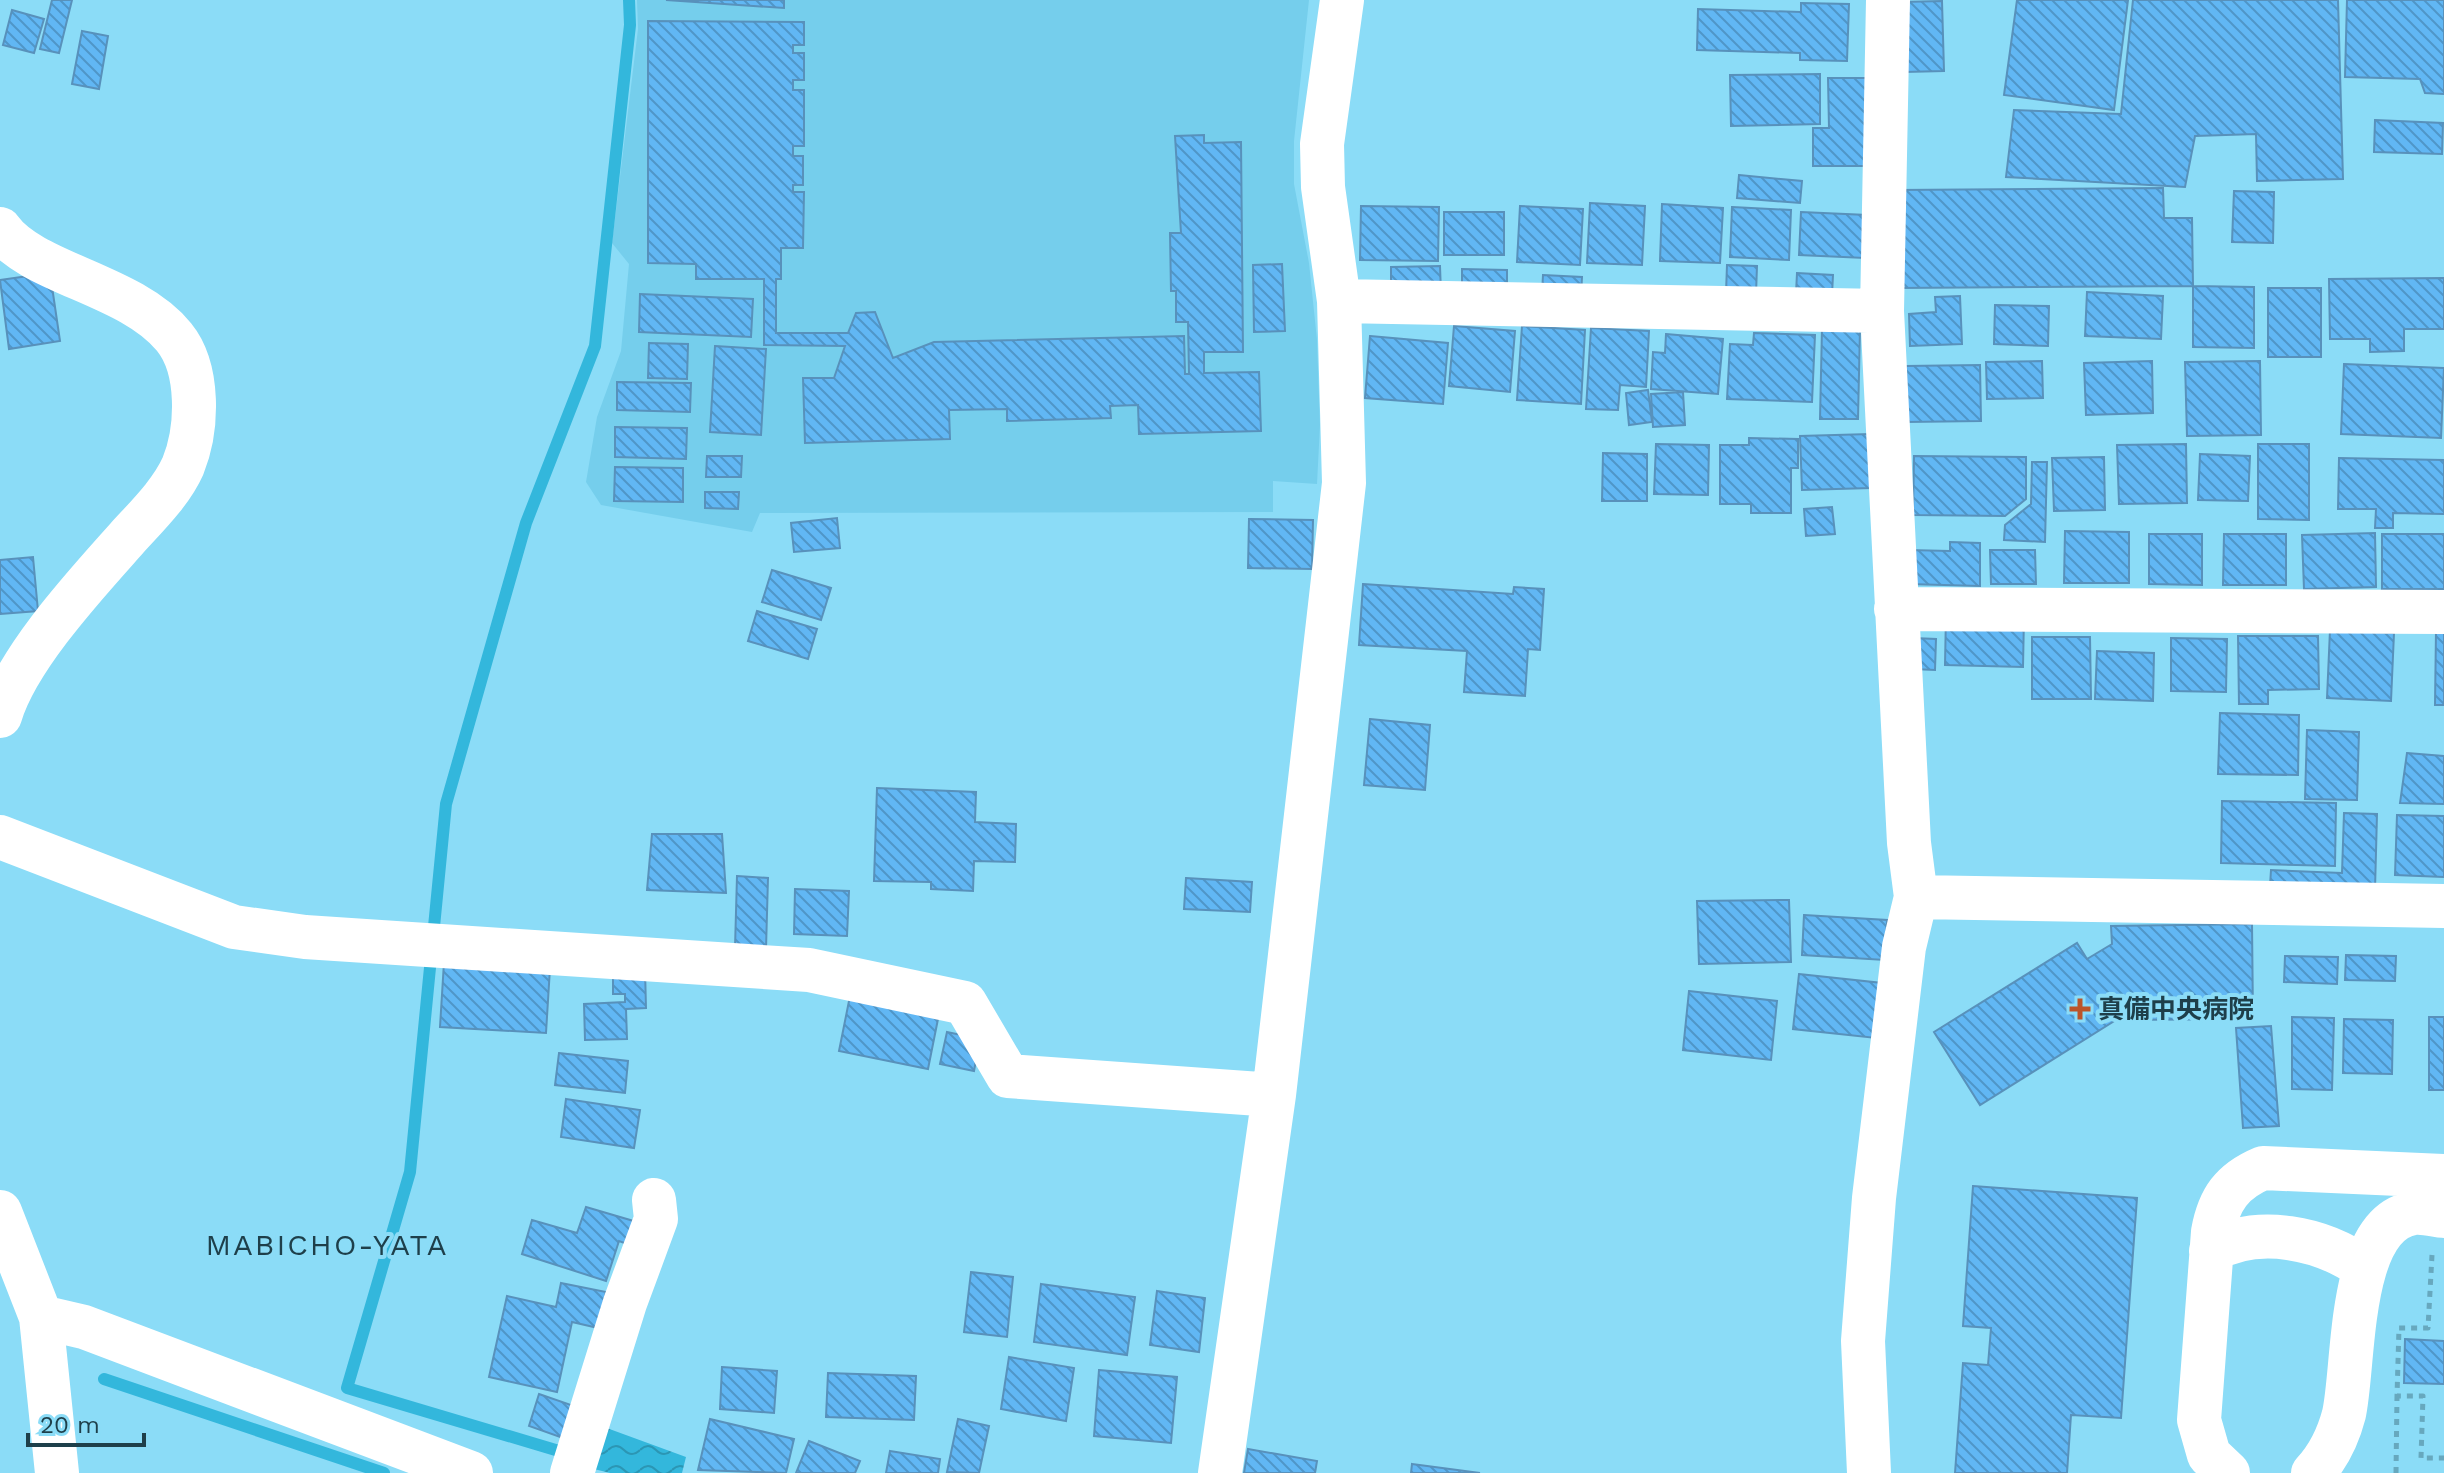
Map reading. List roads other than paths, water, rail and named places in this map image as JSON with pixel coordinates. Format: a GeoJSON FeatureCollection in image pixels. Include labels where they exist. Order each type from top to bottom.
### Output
{"type":"FeatureCollection","features":[{"type":"Feature","properties":{"kind":"street"},"geometry":{"type":"LineString","coordinates":[[1220,1473],[1274,1095],[1344,483],[1339,301],[1323,187],[1322,144],[1342,0]]}},
{"type":"Feature","properties":{"kind":"street"},"geometry":{"type":"LineString","coordinates":[[1869,1473],[1863,1341],[1874,1198],[1904,947],[1916,897],[1909,843],[1882,311],[1888,0]]}},
{"type":"Feature","properties":{"kind":"street"},"geometry":{"type":"LineString","coordinates":[[0,229],[38,257],[150,311],[177,339],[192,380],[193,422],[182,466],[155,507],[68,605],[29,662],[0,716]]}},
{"type":"Feature","properties":{"kind":"street"},"geometry":{"type":"LineString","coordinates":[[1339,301],[1882,311]]}},
{"type":"Feature","properties":{"kind":"street"},"geometry":{"type":"LineString","coordinates":[[1896,609],[2444,612]]}},
{"type":"Feature","properties":{"kind":"street"},"geometry":{"type":"LineString","coordinates":[[0,837],[234,927],[305,937],[809,970],[965,1003],[1008,1076],[1274,1095]]}},
{"type":"Feature","properties":{"kind":"street"},"geometry":{"type":"LineString","coordinates":[[1916,897],[2444,906]]}},
{"type":"Feature","properties":{"kind":"street"},"geometry":{"type":"LineString","coordinates":[[2228,1473],[2209,1455],[2199,1420],[2211,1251],[2217,1210],[2229,1188],[2244,1176],[2263,1168],[2444,1176]]}},
{"type":"Feature","properties":{"kind":"street"},"geometry":{"type":"LineString","coordinates":[[575,1462],[625,1303],[656,1219],[654,1200]]}},
{"type":"Feature","properties":{"kind":"street"},"geometry":{"type":"LineString","coordinates":[[0,1212],[41,1317],[57,1473]]}},
{"type":"Feature","properties":{"kind":"street"},"geometry":{"type":"LineString","coordinates":[[2313,1473],[2337,1437],[2344,1413],[2364,1268],[2378,1235],[2392,1222],[2413,1213],[2438,1231]]}},
{"type":"Feature","properties":{"kind":"street"},"geometry":{"type":"LineString","coordinates":[[2211,1251],[2244,1237],[2313,1242],[2330,1246],[2364,1268]]}},
{"type":"Feature","properties":{"kind":"street"},"geometry":{"type":"LineString","coordinates":[[41,1317],[84,1327],[471,1473]]}},
{"type":"Feature","properties":{"kind":"water"},"geometry":{"type":"Polygon","coordinates":[[[604,1427],[686,1457],[682,1473],[610,1473],[590,1468],[604,1427]]]}},
{"type":"Feature","properties":{"kind":"waterway"},"geometry":{"type":"LineString","coordinates":[[569,1454],[347,1388],[410,1172],[446,804],[526,523],[595,346],[630,25],[629,0]]}},
{"type":"Feature","properties":{"kind":"waterway"},"geometry":{"type":"LineString","coordinates":[[104,1379],[384,1473]]}},
{"type":"Feature","properties":{"kind":"place","name":"真備中央病院"},"geometry":{"type":"Point","coordinates":[2080,1009]}},
{"type":"Feature","properties":{"kind":"district","name":"MABICHO-YATA"},"geometry":{"type":"Point","coordinates":[327,1244]}}]}
